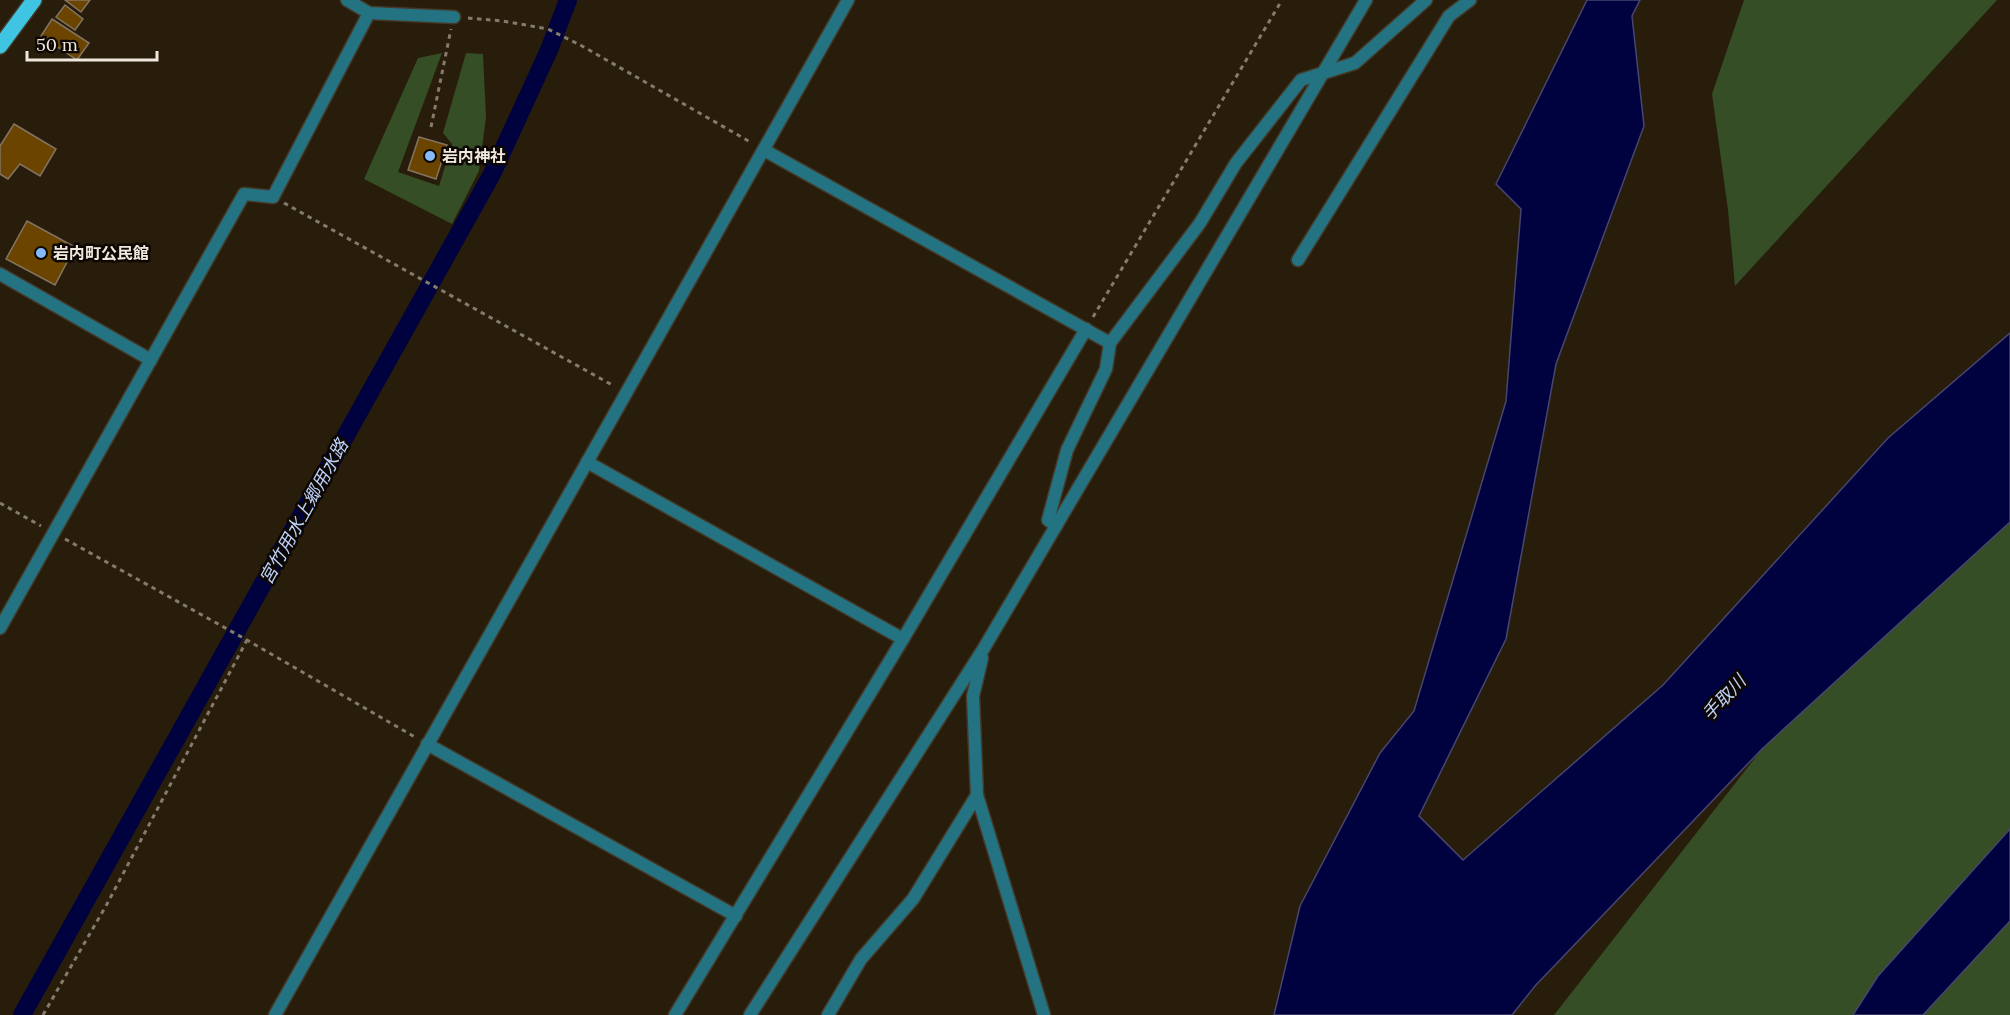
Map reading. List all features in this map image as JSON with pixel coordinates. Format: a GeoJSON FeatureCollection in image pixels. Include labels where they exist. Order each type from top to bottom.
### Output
{"type":"FeatureCollection","features":[{"type":"Feature","properties":{"kind":"main road"},"geometry":{"type":"LineString","coordinates":[[0,46],[5,29],[34,0]]}},
{"type":"Feature","properties":{"kind":"street"},"geometry":{"type":"LineString","coordinates":[[347,0],[369,13],[454,17]]}},
{"type":"Feature","properties":{"kind":"street"},"geometry":{"type":"LineString","coordinates":[[275,1015],[848,0]]}},
{"type":"Feature","properties":{"kind":"street"},"geometry":{"type":"LineString","coordinates":[[750,1015],[984,648],[1366,0]]}},
{"type":"Feature","properties":{"kind":"street"},"geometry":{"type":"LineString","coordinates":[[1056,526],[1048,520],[1067,450],[1106,369],[1110,343],[1200,223],[1236,162],[1301,80],[1355,63],[1426,0]]}},
{"type":"Feature","properties":{"kind":"street"},"geometry":{"type":"LineString","coordinates":[[1298,260],[1449,16],[1470,0]]}},
{"type":"Feature","properties":{"kind":"street"},"geometry":{"type":"LineString","coordinates":[[0,628],[244,194],[273,197],[369,13]]}},
{"type":"Feature","properties":{"kind":"street"},"geometry":{"type":"LineString","coordinates":[[764,150],[1110,343]]}},
{"type":"Feature","properties":{"kind":"street"},"geometry":{"type":"LineString","coordinates":[[0,274],[151,360]]}},
{"type":"Feature","properties":{"kind":"street"},"geometry":{"type":"LineString","coordinates":[[675,1015],[903,639],[1086,329]]}},
{"type":"Feature","properties":{"kind":"street"},"geometry":{"type":"LineString","coordinates":[[587,462],[903,639]]}},
{"type":"Feature","properties":{"kind":"street"},"geometry":{"type":"LineString","coordinates":[[984,648],[974,696],[977,795],[1044,1015]]}},
{"type":"Feature","properties":{"kind":"street"},"geometry":{"type":"LineString","coordinates":[[427,744],[736,916]]}},
{"type":"Feature","properties":{"kind":"street"},"geometry":{"type":"LineString","coordinates":[[828,1015],[861,959],[913,899],[977,795]]}},
{"type":"Feature","properties":{"kind":"path"},"geometry":{"type":"LineString","coordinates":[[1086,329],[1282,0]]}},
{"type":"Feature","properties":{"kind":"path"},"geometry":{"type":"LineString","coordinates":[[431,127],[454,17],[503,21],[548,29],[764,150]]}},
{"type":"Feature","properties":{"kind":"path"},"geometry":{"type":"LineString","coordinates":[[273,197],[439,287],[626,393]]}},
{"type":"Feature","properties":{"kind":"path"},"geometry":{"type":"LineString","coordinates":[[0,503],[247,640],[427,744]]}},
{"type":"Feature","properties":{"kind":"path"},"geometry":{"type":"LineString","coordinates":[[43,1015],[107,904],[247,640]]}},
{"type":"Feature","properties":{"kind":"green space"},"geometry":{"type":"Polygon","coordinates":[[[1744,0],[1997,0],[1735,286],[1728,210],[1712,94],[1744,0]]]}},
{"type":"Feature","properties":{"kind":"green space"},"geometry":{"type":"Polygon","coordinates":[[[442,53],[398,172],[439,186],[452,144],[443,133],[466,53],[483,54],[486,117],[479,171],[452,224],[364,179],[418,58],[442,53]]]}},
{"type":"Feature","properties":{"kind":"green space"},"geometry":{"type":"Polygon","coordinates":[[[2010,522],[2010,1015],[1554,1015],[1762,749],[2010,522]]]}},
{"type":"Feature","properties":{"kind":"water","name":"手取川"},"geometry":{"type":"Polygon","coordinates":[[[1587,0],[1640,0],[1632,16],[1644,126],[1556,364],[1506,639],[1419,816],[1463,860],[1663,685],[1888,438],[2010,333],[2010,522],[1762,749],[1535,986],[1512,1015],[1274,1015],[1300,906],[1380,753],[1414,711],[1506,401],[1521,209],[1496,184],[1587,0]]]}},
{"type":"Feature","properties":{"kind":"water"},"geometry":{"type":"Polygon","coordinates":[[[2010,829],[2010,921],[1923,1015],[1853,1015],[1878,976],[2010,829]]]}},
{"type":"Feature","properties":{"kind":"building"},"geometry":{"type":"Polygon","coordinates":[[[65,0],[90,0],[81,12],[65,0]]]}},
{"type":"Feature","properties":{"kind":"building"},"geometry":{"type":"Polygon","coordinates":[[[65,5],[83,19],[75,30],[56,17],[65,5]]]}},
{"type":"Feature","properties":{"kind":"building"},"geometry":{"type":"Polygon","coordinates":[[[52,19],[89,43],[77,60],[41,36],[52,19]]]}},
{"type":"Feature","properties":{"kind":"building"},"geometry":{"type":"Polygon","coordinates":[[[14,124],[56,149],[40,176],[20,164],[8,179],[0,174],[0,146],[14,124]]]}},
{"type":"Feature","properties":{"kind":"building"},"geometry":{"type":"Polygon","coordinates":[[[419,137],[447,145],[436,179],[408,170],[419,137]]]}},
{"type":"Feature","properties":{"kind":"building","name":"岩内町公民館"},"geometry":{"type":"Polygon","coordinates":[[[27,221],[75,247],[55,285],[6,259],[27,221]]]}},
{"type":"Feature","properties":{"kind":"waterway","name":"宮竹用水上郷用水路"},"geometry":{"type":"LineString","coordinates":[[22,1015],[492,174],[549,50],[568,0]]}},
{"type":"Feature","properties":{"kind":"place","name":"岩内神社"},"geometry":{"type":"Point","coordinates":[430,156]}},
{"type":"Feature","properties":{"kind":"place","name":"岩内町公民館"},"geometry":{"type":"Point","coordinates":[41,253]}}]}
